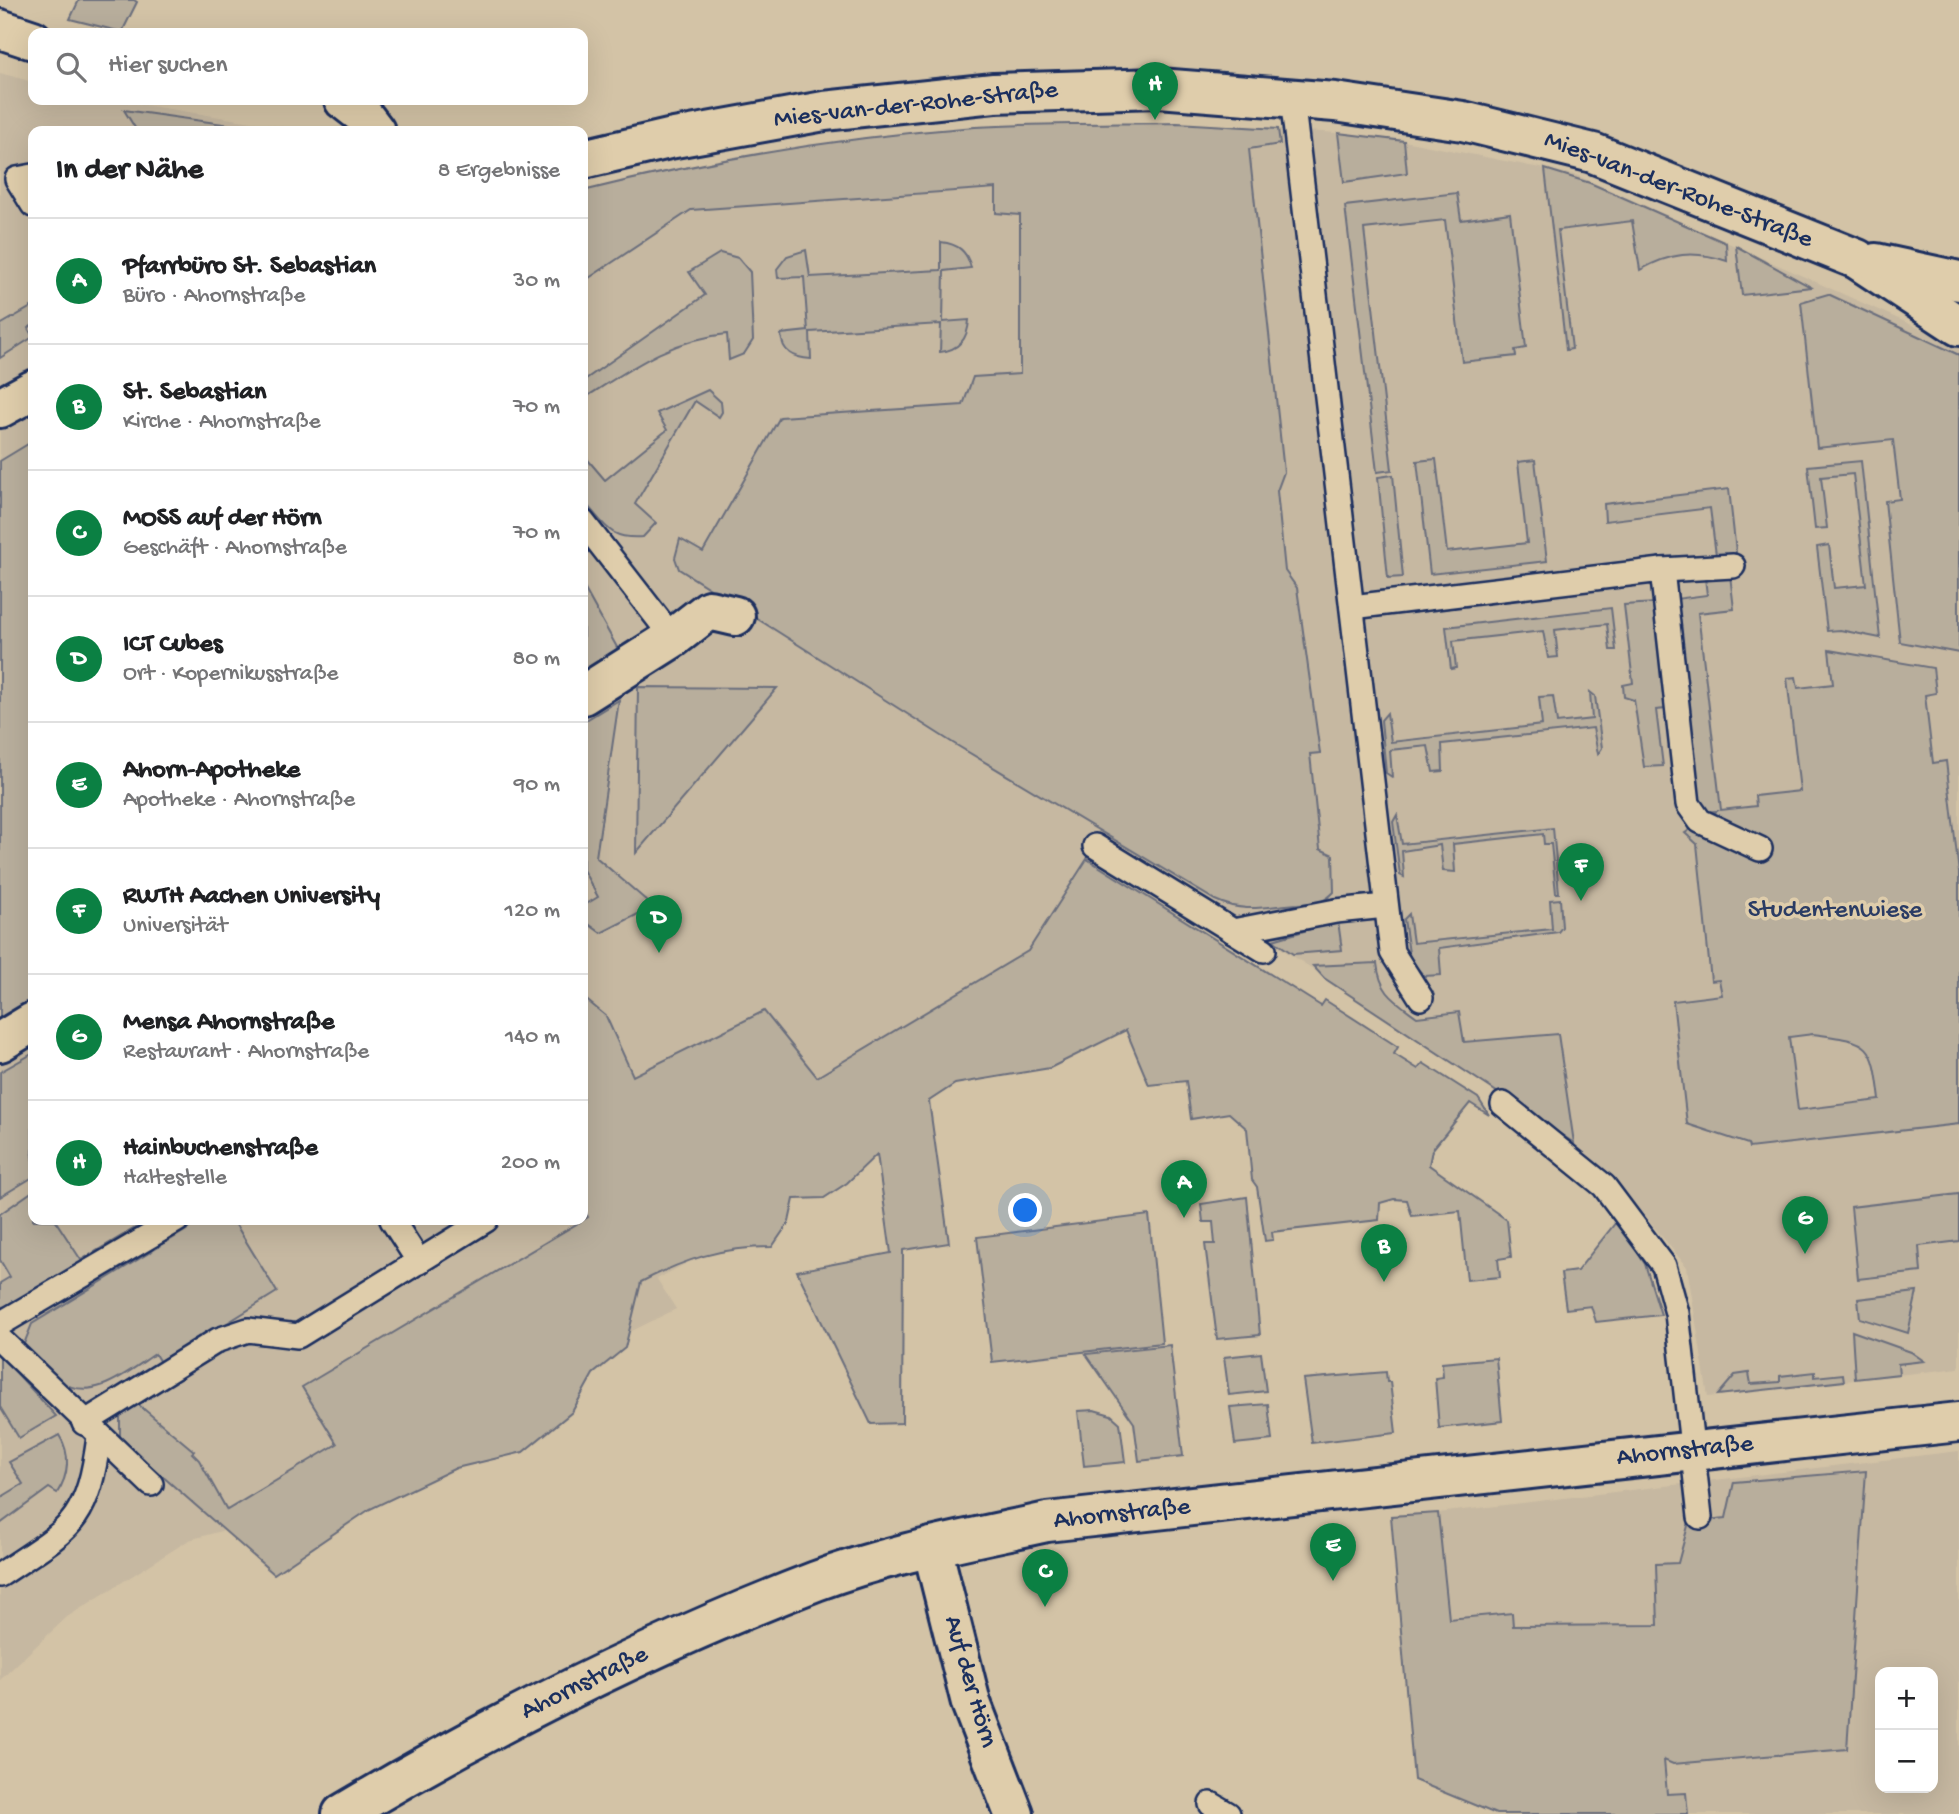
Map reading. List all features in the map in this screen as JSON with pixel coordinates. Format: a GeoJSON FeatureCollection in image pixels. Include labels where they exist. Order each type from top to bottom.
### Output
{"type":"FeatureCollection","features":[{"type":"Feature","properties":{"kind":"street"},"geometry":{"type":"LineString","coordinates":[[0,29],[28,38]]}},
{"type":"Feature","properties":{"kind":"street","name":"Mies-van-der-Rohe-Straße"},"geometry":{"type":"LineString","coordinates":[[588,158],[669,139],[824,111],[994,93],[1158,88],[1292,98],[1429,114],[1570,147],[1676,185],[1857,259],[1959,281]]}},
{"type":"Feature","properties":{"kind":"street"},"geometry":{"type":"LineString","coordinates":[[350,105],[371,126]]}},
{"type":"Feature","properties":{"kind":"street","name":"Mies-van-der-Rohe-Straße"},"geometry":{"type":"LineString","coordinates":[[1857,259],[1959,326]]}},
{"type":"Feature","properties":{"kind":"street"},"geometry":{"type":"LineString","coordinates":[[0,408],[28,393]]}},
{"type":"Feature","properties":{"kind":"street"},"geometry":{"type":"LineString","coordinates":[[588,692],[673,638],[709,610],[735,616]]}},
{"type":"Feature","properties":{"kind":"street"},"geometry":{"type":"LineString","coordinates":[[0,1042],[28,1026]]}},
{"type":"Feature","properties":{"kind":"street","name":"Ahornstraße"},"geometry":{"type":"LineString","coordinates":[[342,1814],[451,1749],[656,1649],[818,1581],[932,1547],[1047,1522],[1959,1422]]}},
{"type":"Feature","properties":{"kind":"street","name":"Auf der Hörn"},"geometry":{"type":"LineString","coordinates":[[932,1547],[971,1703],[1014,1814]]}},
{"type":"Feature","properties":{"kind":"lane"},"geometry":{"type":"LineString","coordinates":[[1292,98],[1392,952],[1421,998]]}},
{"type":"Feature","properties":{"kind":"lane"},"geometry":{"type":"LineString","coordinates":[[28,177],[17,179],[28,197]]}},
{"type":"Feature","properties":{"kind":"lane"},"geometry":{"type":"LineString","coordinates":[[588,528],[673,638]]}},
{"type":"Feature","properties":{"kind":"lane"},"geometry":{"type":"LineString","coordinates":[[1352,607],[1662,570],[1733,566]]}},
{"type":"Feature","properties":{"kind":"lane"},"geometry":{"type":"LineString","coordinates":[[1662,570],[1688,804],[1700,821],[1760,849]]}},
{"type":"Feature","properties":{"kind":"lane"},"geometry":{"type":"LineString","coordinates":[[1095,846],[1264,950]]}},
{"type":"Feature","properties":{"kind":"lane"},"geometry":{"type":"LineString","coordinates":[[1233,931],[1336,911],[1386,906]]}},
{"type":"Feature","properties":{"kind":"lane"},"geometry":{"type":"LineString","coordinates":[[1503,1104],[1604,1186],[1664,1266],[1677,1313],[1700,1517]]}},
{"type":"Feature","properties":{"kind":"lane"},"geometry":{"type":"LineString","coordinates":[[0,1324],[168,1225]]}},
{"type":"Feature","properties":{"kind":"lane"},"geometry":{"type":"LineString","coordinates":[[395,1225],[419,1262]]}},
{"type":"Feature","properties":{"kind":"lane"},"geometry":{"type":"LineString","coordinates":[[92,1430],[218,1339],[248,1330],[298,1336],[478,1225]]}},
{"type":"Feature","properties":{"kind":"lane"},"geometry":{"type":"LineString","coordinates":[[0,1339],[151,1484]]}},
{"type":"Feature","properties":{"kind":"lane"},"geometry":{"type":"LineString","coordinates":[[0,1575],[72,1523],[90,1491],[92,1430]]}},
{"type":"Feature","properties":{"kind":"shaded area"},"geometry":{"type":"Polygon","coordinates":[[[0,73],[28,81],[28,105],[144,105],[277,126],[28,126],[28,444],[0,461],[0,73]]]}},
{"type":"Feature","properties":{"kind":"shaded area"},"geometry":{"type":"Polygon","coordinates":[[[1177,123],[1338,133],[1404,141],[1576,175],[1959,346],[1959,1368],[1708,1397],[1687,1267],[1620,1186],[1574,1143],[1444,1054],[1103,833],[1028,951],[690,1152],[739,1235],[657,1279],[676,1309],[246,1524],[189,1540],[67,1617],[0,1680],[0,1021],[28,1004],[28,1225],[588,1225],[588,669],[618,651],[588,595],[588,190],[651,174],[768,152],[890,135],[1032,125],[1177,123]]]}},
{"type":"Feature","properties":{"kind":"shaded area"},"geometry":{"type":"Polygon","coordinates":[[[1959,1451],[1959,1814],[1688,1814],[1686,1794],[1632,1796],[1501,1614],[1449,1619],[1438,1513],[1959,1451]]]}},
{"type":"Feature","properties":{"kind":"green space"},"geometry":{"type":"Polygon","coordinates":[[[79,0],[137,2],[124,28],[106,28],[70,19],[79,0]]]}},
{"type":"Feature","properties":{"kind":"green space"},"geometry":{"type":"Polygon","coordinates":[[[124,110],[237,126],[134,126],[124,110]]]}},
{"type":"Feature","properties":{"kind":"green space"},"geometry":{"type":"Polygon","coordinates":[[[1177,123],[1278,129],[1280,144],[1249,149],[1284,472],[1277,491],[1285,571],[1297,588],[1320,753],[1310,754],[1320,849],[1333,855],[1334,892],[1326,899],[1246,908],[1215,900],[953,743],[679,569],[675,558],[680,539],[703,552],[780,417],[963,405],[973,377],[1020,374],[1020,215],[996,213],[996,188],[691,210],[588,279],[588,190],[728,159],[827,143],[926,131],[1051,124],[1177,123]]]}},
{"type":"Feature","properties":{"kind":"green space"},"geometry":{"type":"Polygon","coordinates":[[[1338,133],[1404,141],[1407,173],[1344,182],[1338,133]]]}},
{"type":"Feature","properties":{"kind":"green space"},"geometry":{"type":"Polygon","coordinates":[[[1545,169],[1590,183],[1726,243],[1727,261],[1704,255],[1682,255],[1640,270],[1632,221],[1558,230],[1572,349],[1566,350],[1545,169]]]}},
{"type":"Feature","properties":{"kind":"green space"},"geometry":{"type":"Polygon","coordinates":[[[1457,193],[1461,220],[1510,213],[1526,348],[1515,350],[1516,356],[1462,362],[1445,220],[1364,229],[1392,470],[1377,472],[1345,206],[1457,193]]]}},
{"type":"Feature","properties":{"kind":"green space"},"geometry":{"type":"Polygon","coordinates":[[[941,242],[961,249],[971,268],[944,271],[943,322],[969,320],[967,332],[957,346],[940,352],[941,324],[810,332],[811,359],[799,357],[786,350],[781,334],[808,331],[804,277],[778,278],[777,269],[787,256],[806,250],[810,277],[941,270],[941,242]]]}},
{"type":"Feature","properties":{"kind":"green space"},"geometry":{"type":"Polygon","coordinates":[[[1736,246],[1811,287],[1742,295],[1736,246]]]}},
{"type":"Feature","properties":{"kind":"green space"},"geometry":{"type":"Polygon","coordinates":[[[720,253],[738,258],[750,272],[753,340],[744,354],[729,360],[727,334],[687,342],[651,358],[588,396],[588,377],[705,295],[689,272],[720,253]]]}},
{"type":"Feature","properties":{"kind":"green space"},"geometry":{"type":"Polygon","coordinates":[[[1828,294],[1959,355],[1959,653],[1900,642],[1885,501],[1900,499],[1893,440],[1817,448],[1801,302],[1828,294]]]}},
{"type":"Feature","properties":{"kind":"green space"},"geometry":{"type":"Polygon","coordinates":[[[28,309],[28,340],[0,358],[0,325],[28,309]]]}},
{"type":"Feature","properties":{"kind":"green space"},"geometry":{"type":"Polygon","coordinates":[[[708,390],[721,402],[722,412],[719,417],[695,401],[635,504],[656,523],[643,537],[622,536],[602,523],[588,507],[588,460],[605,480],[667,430],[657,413],[708,390]]]}},
{"type":"Feature","properties":{"kind":"green space"},"geometry":{"type":"Polygon","coordinates":[[[28,444],[28,1004],[0,1021],[0,461],[28,444]]]}},
{"type":"Feature","properties":{"kind":"green space"},"geometry":{"type":"Polygon","coordinates":[[[1436,459],[1447,552],[1527,543],[1518,462],[1535,460],[1547,561],[1430,574],[1417,461],[1436,459]]]}},
{"type":"Feature","properties":{"kind":"green space"},"geometry":{"type":"Polygon","coordinates":[[[1861,461],[1880,638],[1840,630],[1827,631],[1817,547],[1829,545],[1834,588],[1866,585],[1853,474],[1821,477],[1827,528],[1815,529],[1808,466],[1861,461]]]}},
{"type":"Feature","properties":{"kind":"green space"},"geometry":{"type":"Polygon","coordinates":[[[1393,475],[1403,577],[1388,578],[1378,477],[1393,475]]]}},
{"type":"Feature","properties":{"kind":"green space"},"geometry":{"type":"Polygon","coordinates":[[[1729,489],[1737,561],[1717,563],[1710,508],[1605,521],[1604,504],[1729,489]]]}},
{"type":"Feature","properties":{"kind":"green space","name":"Studentenwiese"},"geometry":{"type":"Polygon","coordinates":[[[1730,575],[1734,609],[1698,613],[1721,810],[1756,806],[1755,796],[1800,791],[1787,678],[1796,677],[1798,688],[1833,684],[1829,650],[1933,668],[1936,693],[1925,695],[1933,763],[1946,761],[1959,873],[1959,1124],[1749,1148],[1748,1144],[1687,1124],[1673,1001],[1722,995],[1719,980],[1711,981],[1697,844],[1685,833],[1717,811],[1699,812],[1675,599],[1707,595],[1705,578],[1730,575]],[[1813,1034],[1789,1037],[1798,1110],[1880,1100],[1875,1066],[1866,1048],[1847,1039],[1813,1034]]]}},
{"type":"Feature","properties":{"kind":"green space"},"geometry":{"type":"Polygon","coordinates":[[[588,595],[619,651],[588,669],[588,595]]]}},
{"type":"Feature","properties":{"kind":"green space"},"geometry":{"type":"Polygon","coordinates":[[[1655,603],[1666,709],[1656,710],[1663,766],[1644,767],[1634,700],[1624,697],[1623,685],[1633,683],[1624,605],[1655,603]]]}},
{"type":"Feature","properties":{"kind":"green space"},"geometry":{"type":"Polygon","coordinates":[[[1611,608],[1616,650],[1610,650],[1607,624],[1555,630],[1558,657],[1548,658],[1543,631],[1453,641],[1456,668],[1451,669],[1446,627],[1611,608]]]}},
{"type":"Feature","properties":{"kind":"green space"},"geometry":{"type":"Polygon","coordinates":[[[638,687],[777,688],[636,853],[638,687]]]}},
{"type":"Feature","properties":{"kind":"green space"},"geometry":{"type":"Polygon","coordinates":[[[1590,692],[1595,696],[1602,748],[1598,754],[1593,728],[1442,744],[1443,771],[1433,772],[1428,746],[1390,750],[1392,777],[1386,773],[1381,720],[1387,713],[1391,742],[1542,725],[1539,697],[1553,696],[1557,723],[1592,719],[1590,692]]]}},
{"type":"Feature","properties":{"kind":"green space"},"geometry":{"type":"Polygon","coordinates":[[[619,700],[596,857],[647,901],[650,908],[601,933],[588,924],[588,903],[598,897],[588,879],[588,719],[619,700]]]}},
{"type":"Feature","properties":{"kind":"green space"},"geometry":{"type":"Polygon","coordinates":[[[1397,815],[1402,844],[1553,828],[1559,893],[1556,893],[1551,844],[1544,844],[1543,834],[1453,844],[1455,872],[1443,871],[1440,845],[1402,851],[1404,877],[1400,875],[1393,822],[1397,815]]]}},
{"type":"Feature","properties":{"kind":"green space"},"geometry":{"type":"Polygon","coordinates":[[[1087,859],[1321,1006],[1325,1000],[1398,1047],[1394,1054],[1418,1069],[1423,1063],[1478,1098],[1489,1115],[1470,1103],[1432,1150],[1429,1165],[1507,1220],[1511,1257],[1498,1259],[1500,1277],[1467,1280],[1460,1211],[1412,1216],[1407,1200],[1394,1199],[1380,1203],[1379,1220],[1272,1232],[1273,1240],[1265,1241],[1257,1187],[1252,1180],[1247,1129],[1229,1113],[1191,1119],[1186,1081],[1149,1085],[1126,1030],[1050,1068],[955,1084],[929,1101],[949,1243],[903,1250],[902,1423],[871,1424],[797,1271],[891,1253],[877,1154],[847,1183],[824,1198],[794,1199],[789,1222],[772,1247],[737,1249],[704,1256],[641,1282],[625,1348],[593,1374],[572,1412],[523,1452],[456,1468],[370,1509],[274,1574],[120,1439],[120,1412],[133,1400],[194,1451],[192,1453],[199,1460],[227,1510],[337,1444],[302,1387],[575,1225],[588,1225],[588,1001],[606,1016],[633,1076],[764,1011],[817,1077],[1028,951],[1087,859]]]}},
{"type":"Feature","properties":{"kind":"green space"},"geometry":{"type":"Polygon","coordinates":[[[1560,899],[1562,927],[1558,932],[1439,948],[1441,975],[1424,976],[1410,960],[1404,919],[1409,914],[1413,943],[1552,929],[1550,900],[1560,899]]]}},
{"type":"Feature","properties":{"kind":"green space"},"geometry":{"type":"Polygon","coordinates":[[[1338,921],[1342,950],[1293,954],[1273,940],[1338,921]]]}},
{"type":"Feature","properties":{"kind":"green space"},"geometry":{"type":"Polygon","coordinates":[[[1377,963],[1381,982],[1389,995],[1417,1017],[1459,1012],[1464,1042],[1558,1034],[1574,1143],[1324,978],[1313,966],[1377,963]]]}},
{"type":"Feature","properties":{"kind":"green space"},"geometry":{"type":"Polygon","coordinates":[[[28,1056],[28,1180],[0,1197],[0,1072],[28,1056]]]}},
{"type":"Feature","properties":{"kind":"green space"},"geometry":{"type":"Polygon","coordinates":[[[28,1194],[28,1225],[58,1225],[81,1260],[137,1227],[140,1233],[14,1306],[0,1307],[0,1283],[10,1277],[0,1260],[0,1214],[28,1194]]]}},
{"type":"Feature","properties":{"kind":"green space"},"geometry":{"type":"Polygon","coordinates":[[[1959,1194],[1959,1241],[1919,1246],[1921,1272],[1858,1279],[1851,1207],[1959,1194]]]}},
{"type":"Feature","properties":{"kind":"green space"},"geometry":{"type":"Polygon","coordinates":[[[1247,1197],[1260,1335],[1217,1339],[1205,1244],[1215,1244],[1213,1222],[1203,1222],[1201,1204],[1247,1197]]]}},
{"type":"Feature","properties":{"kind":"green space"},"geometry":{"type":"Polygon","coordinates":[[[1149,1215],[1162,1343],[992,1362],[977,1237],[1149,1215]]]}},
{"type":"Feature","properties":{"kind":"green space"},"geometry":{"type":"Polygon","coordinates":[[[1617,1221],[1645,1264],[1661,1315],[1596,1322],[1591,1306],[1566,1309],[1561,1273],[1577,1271],[1617,1221]]]}},
{"type":"Feature","properties":{"kind":"green space"},"geometry":{"type":"Polygon","coordinates":[[[195,1225],[236,1225],[277,1292],[161,1364],[155,1354],[110,1382],[85,1389],[60,1381],[27,1351],[24,1344],[32,1324],[195,1225]]]}},
{"type":"Feature","properties":{"kind":"green space"},"geometry":{"type":"Polygon","coordinates":[[[1917,1292],[1908,1333],[1860,1318],[1858,1299],[1917,1292]]]}},
{"type":"Feature","properties":{"kind":"green space"},"geometry":{"type":"Polygon","coordinates":[[[1852,1331],[1911,1352],[1924,1361],[1898,1364],[1899,1374],[1855,1379],[1852,1331]]]}},
{"type":"Feature","properties":{"kind":"green space"},"geometry":{"type":"Polygon","coordinates":[[[1170,1345],[1183,1456],[1139,1461],[1134,1423],[1086,1354],[1170,1345]]]}},
{"type":"Feature","properties":{"kind":"green space"},"geometry":{"type":"Polygon","coordinates":[[[1261,1353],[1266,1391],[1229,1395],[1224,1357],[1261,1353]]]}},
{"type":"Feature","properties":{"kind":"green space"},"geometry":{"type":"Polygon","coordinates":[[[0,1355],[56,1416],[19,1438],[0,1407],[0,1355]]]}},
{"type":"Feature","properties":{"kind":"green space"},"geometry":{"type":"Polygon","coordinates":[[[1496,1358],[1502,1421],[1439,1428],[1435,1378],[1443,1377],[1442,1363],[1496,1358]]]}},
{"type":"Feature","properties":{"kind":"green space"},"geometry":{"type":"Polygon","coordinates":[[[1386,1372],[1387,1382],[1390,1382],[1396,1433],[1312,1443],[1303,1379],[1386,1372]]]}},
{"type":"Feature","properties":{"kind":"green space"},"geometry":{"type":"Polygon","coordinates":[[[1815,1372],[1815,1377],[1843,1374],[1844,1381],[1718,1395],[1735,1375],[1749,1373],[1751,1384],[1780,1382],[1780,1376],[1815,1372]]]}},
{"type":"Feature","properties":{"kind":"green space"},"geometry":{"type":"Polygon","coordinates":[[[1268,1404],[1272,1440],[1235,1444],[1230,1407],[1268,1404]]]}},
{"type":"Feature","properties":{"kind":"green space"},"geometry":{"type":"Polygon","coordinates":[[[1094,1410],[1111,1415],[1120,1423],[1125,1462],[1084,1466],[1078,1411],[1094,1410]]]}},
{"type":"Feature","properties":{"kind":"green space"},"geometry":{"type":"Polygon","coordinates":[[[59,1435],[67,1464],[57,1493],[49,1488],[0,1524],[0,1498],[23,1484],[9,1462],[59,1435]]]}},
{"type":"Feature","properties":{"kind":"green space"},"geometry":{"type":"Polygon","coordinates":[[[1866,1471],[1847,1749],[1673,1764],[1664,1760],[1667,1794],[1686,1793],[1688,1814],[1496,1814],[1414,1780],[1391,1516],[1438,1513],[1449,1619],[1512,1613],[1513,1626],[1658,1625],[1656,1564],[1678,1563],[1689,1522],[1726,1518],[1734,1482],[1866,1471]]]}},
{"type":"Feature","properties":{"kind":"place","name":"Hainbuchenstraße"},"geometry":{"type":"Point","coordinates":[1155,120]}},
{"type":"Feature","properties":{"kind":"place","name":"RWTH Aachen University"},"geometry":{"type":"Point","coordinates":[1581,901]}},
{"type":"Feature","properties":{"kind":"place","name":"ICT Cubes"},"geometry":{"type":"Point","coordinates":[659,953]}},
{"type":"Feature","properties":{"kind":"place","name":"Pfarrbüro St. Sebastian"},"geometry":{"type":"Point","coordinates":[1184,1218]}},
{"type":"Feature","properties":{"kind":"place","name":"Mensa Ahornstraße"},"geometry":{"type":"Point","coordinates":[1805,1254]}},
{"type":"Feature","properties":{"kind":"place","name":"St. Sebastian"},"geometry":{"type":"Point","coordinates":[1384,1282]}},
{"type":"Feature","properties":{"kind":"place","name":"Ahorn-Apotheke"},"geometry":{"type":"Point","coordinates":[1333,1581]}},
{"type":"Feature","properties":{"kind":"place","name":"MOSS auf der Hörn"},"geometry":{"type":"Point","coordinates":[1045,1607]}}]}
